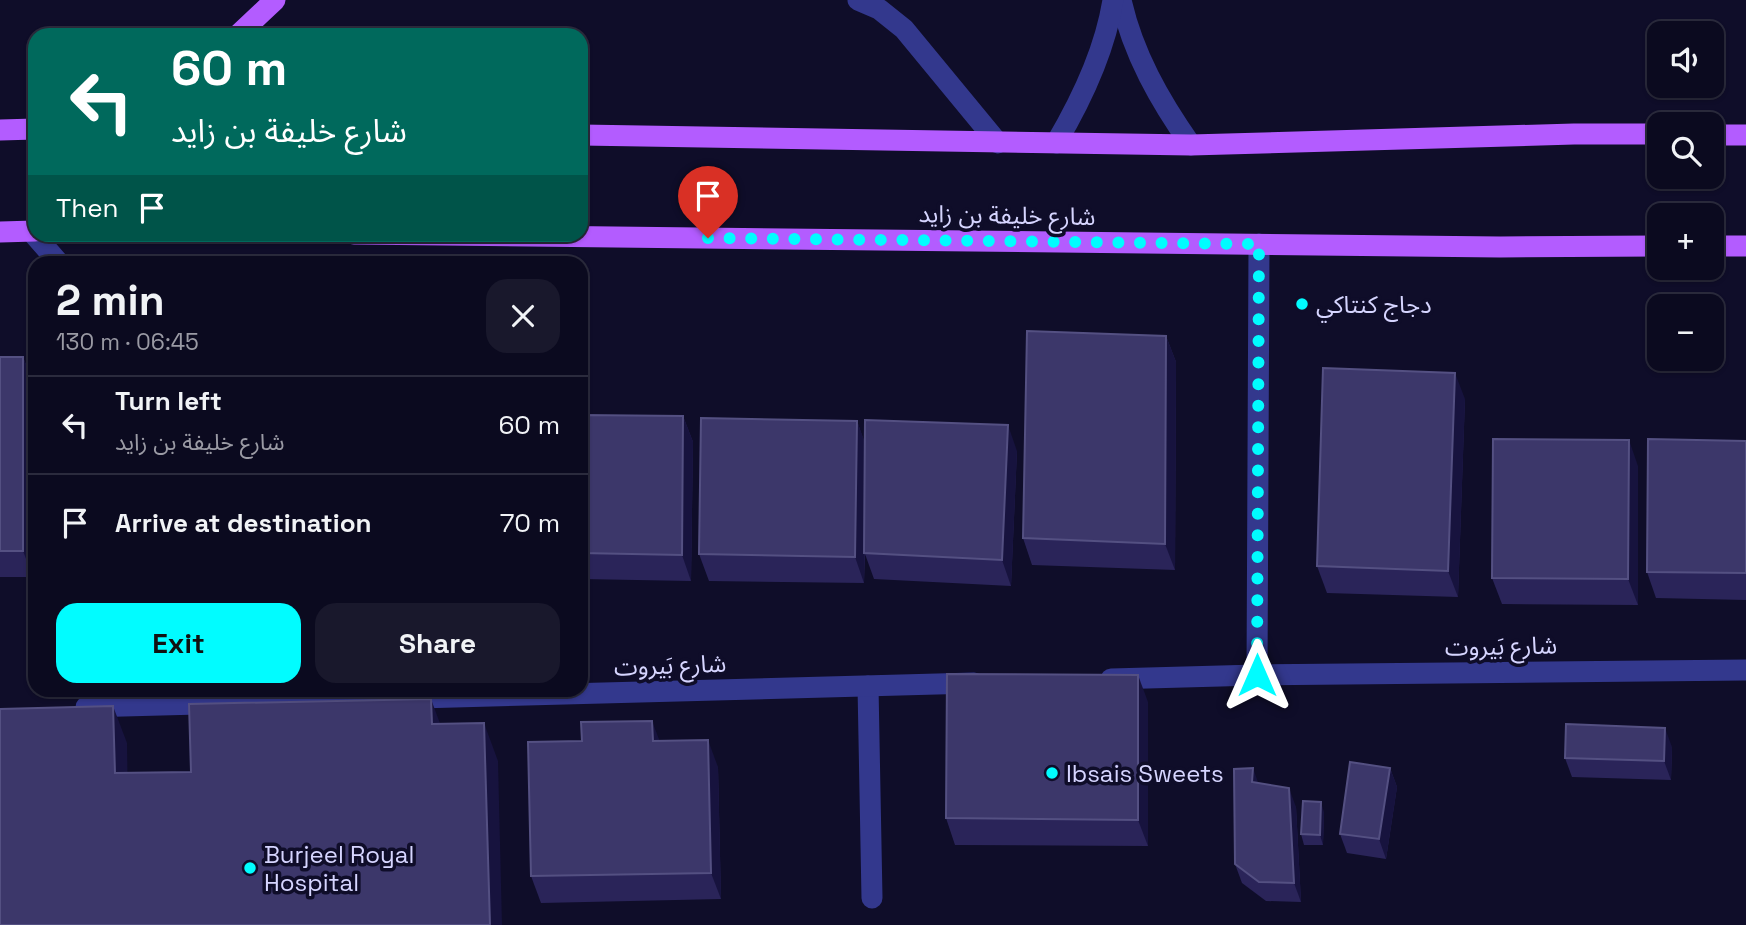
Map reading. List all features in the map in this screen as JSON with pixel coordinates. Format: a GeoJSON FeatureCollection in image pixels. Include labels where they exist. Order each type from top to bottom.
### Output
{"type":"FeatureCollection","features":[{"type":"Feature","properties":{"kind":"main road"},"geometry":{"type":"LineString","coordinates":[[245,28],[275,0]]}},
{"type":"Feature","properties":{"kind":"main road"},"geometry":{"type":"LineString","coordinates":[[0,130],[28,129]]}},
{"type":"Feature","properties":{"kind":"main road"},"geometry":{"type":"LineString","coordinates":[[588,135],[1191,145],[1647,134]]}},
{"type":"Feature","properties":{"kind":"main road"},"geometry":{"type":"LineString","coordinates":[[1724,135],[1746,135]]}},
{"type":"Feature","properties":{"kind":"main road"},"geometry":{"type":"LineString","coordinates":[[0,232],[28,231]]}},
{"type":"Feature","properties":{"kind":"main road","name":"شارع خليفة بن زايد"},"geometry":{"type":"LineString","coordinates":[[588,237],[1500,247],[1647,246]]}},
{"type":"Feature","properties":{"kind":"main road"},"geometry":{"type":"LineString","coordinates":[[1724,246],[1746,246]]}},
{"type":"Feature","properties":{"kind":"street"},"geometry":{"type":"LineString","coordinates":[[858,0],[878,9],[904,29],[998,143]]}},
{"type":"Feature","properties":{"kind":"street"},"geometry":{"type":"LineString","coordinates":[[1056,143],[1090,79],[1105,35],[1113,0]]}},
{"type":"Feature","properties":{"kind":"street"},"geometry":{"type":"LineString","coordinates":[[1121,0],[1150,82],[1191,145]]}},
{"type":"Feature","properties":{"kind":"street"},"geometry":{"type":"LineString","coordinates":[[42,242],[53,256]]}},
{"type":"Feature","properties":{"kind":"street"},"geometry":{"type":"LineString","coordinates":[[1257,675],[1259,244]]}},
{"type":"Feature","properties":{"kind":"street","name":"شارع بَيروت"},"geometry":{"type":"LineString","coordinates":[[1090,679],[1746,670]]}},
{"type":"Feature","properties":{"kind":"street","name":"شارع بَيروت"},"geometry":{"type":"LineString","coordinates":[[588,694],[993,682]]}},
{"type":"Feature","properties":{"kind":"street"},"geometry":{"type":"LineString","coordinates":[[868,686],[872,898]]}},
{"type":"Feature","properties":{"kind":"street","name":"شارع بَيروت"},"geometry":{"type":"LineString","coordinates":[[69,708],[468,697]]}},
{"type":"Feature","properties":{"kind":"building"},"geometry":{"type":"Polygon","coordinates":[[[1027,331],[1166,336],[1165,544],[1023,538],[1027,331]]]}},
{"type":"Feature","properties":{"kind":"building"},"geometry":{"type":"Polygon","coordinates":[[[0,357],[23,357],[23,551],[0,551],[0,357]]]}},
{"type":"Feature","properties":{"kind":"building"},"geometry":{"type":"Polygon","coordinates":[[[1323,368],[1455,373],[1448,571],[1317,566],[1323,368]]]}},
{"type":"Feature","properties":{"kind":"building"},"geometry":{"type":"Polygon","coordinates":[[[588,415],[683,416],[682,555],[588,553],[588,415]]]}},
{"type":"Feature","properties":{"kind":"building"},"geometry":{"type":"Polygon","coordinates":[[[701,418],[857,421],[855,557],[699,554],[701,418]]]}},
{"type":"Feature","properties":{"kind":"building"},"geometry":{"type":"Polygon","coordinates":[[[865,420],[1008,425],[1002,560],[864,553],[865,420]]]}},
{"type":"Feature","properties":{"kind":"building"},"geometry":{"type":"Polygon","coordinates":[[[1493,439],[1629,440],[1628,579],[1492,578],[1493,439]]]}},
{"type":"Feature","properties":{"kind":"building"},"geometry":{"type":"Polygon","coordinates":[[[1648,439],[1746,441],[1746,573],[1647,572],[1648,439]]]}},
{"type":"Feature","properties":{"kind":"building","name":"Ibsais Sweets"},"geometry":{"type":"Polygon","coordinates":[[[947,674],[1138,675],[1138,820],[946,818],[947,674]]]}},
{"type":"Feature","properties":{"kind":"building","name":"Burjeel Royal Hospital"},"geometry":{"type":"Polygon","coordinates":[[[431,699],[432,724],[484,723],[490,925],[0,925],[0,709],[113,706],[115,773],[191,772],[189,704],[431,699]]]}},
{"type":"Feature","properties":{"kind":"building"},"geometry":{"type":"Polygon","coordinates":[[[652,721],[653,741],[708,740],[711,873],[531,876],[528,742],[582,741],[581,722],[652,721]]]}},
{"type":"Feature","properties":{"kind":"building"},"geometry":{"type":"Polygon","coordinates":[[[1566,724],[1665,728],[1664,761],[1565,758],[1566,724]]]}},
{"type":"Feature","properties":{"kind":"building"},"geometry":{"type":"Polygon","coordinates":[[[1350,762],[1390,768],[1379,839],[1340,834],[1350,762]]]}},
{"type":"Feature","properties":{"kind":"building"},"geometry":{"type":"Polygon","coordinates":[[[1253,768],[1252,782],[1289,788],[1294,883],[1259,882],[1235,864],[1234,769],[1253,768]]]}},
{"type":"Feature","properties":{"kind":"building"},"geometry":{"type":"Polygon","coordinates":[[[1303,801],[1321,802],[1320,835],[1301,834],[1303,801]]]}},
{"type":"Feature","properties":{"kind":"place","name":"دجاج كنتاكي"},"geometry":{"type":"Point","coordinates":[1302,304]}},
{"type":"Feature","properties":{"kind":"place","name":"Ibsais Sweets"},"geometry":{"type":"Point","coordinates":[1052,773]}},
{"type":"Feature","properties":{"kind":"place","name":"Burjeel Royal Hospital"},"geometry":{"type":"Point","coordinates":[250,868]}},
{"type":"Feature","properties":{"kind":"route"},"geometry":{"type":"LineString","coordinates":[[708,238],[1259,244],[1257,675]]}}]}
